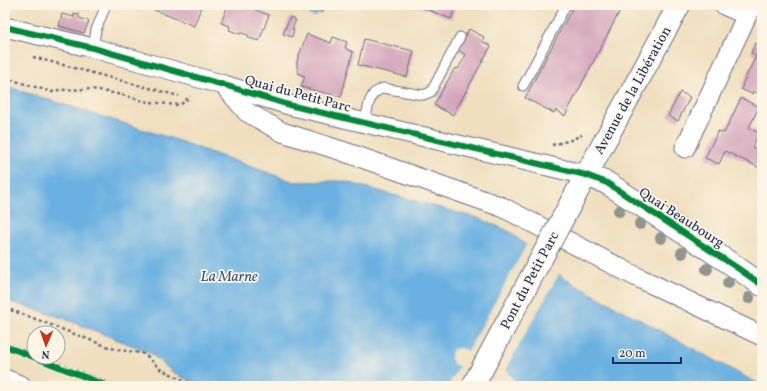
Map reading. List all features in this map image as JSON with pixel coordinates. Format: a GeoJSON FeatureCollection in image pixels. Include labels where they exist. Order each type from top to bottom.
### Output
{"type":"FeatureCollection","features":[{"type":"Feature","properties":{"kind":"main road","name":"Avenue de la Libération"},"geometry":{"type":"LineString","coordinates":[[586,175],[678,7]]}},
{"type":"Feature","properties":{"kind":"main road","name":"Pont du Petit Parc"},"geometry":{"type":"LineString","coordinates":[[473,386],[586,175]]}},
{"type":"Feature","properties":{"kind":"main road","name":"Quai Beaubourg"},"geometry":{"type":"LineString","coordinates":[[586,175],[608,183],[762,285]]}},
{"type":"Feature","properties":{"kind":"street"},"geometry":{"type":"LineString","coordinates":[[685,148],[750,10],[724,5]]}},
{"type":"Feature","properties":{"kind":"street","name":"Quai du Petit Parc"},"geometry":{"type":"LineString","coordinates":[[5,28],[93,48],[290,105],[586,175]]}},
{"type":"Feature","properties":{"kind":"street"},"geometry":{"type":"LineString","coordinates":[[224,85],[247,112],[282,132],[342,151],[502,207],[638,278],[762,336]]}},
{"type":"Feature","properties":{"kind":"street"},"geometry":{"type":"LineString","coordinates":[[5,379],[22,386]]}},
{"type":"Feature","properties":{"kind":"lane"},"geometry":{"type":"LineString","coordinates":[[93,48],[96,30],[106,5]]}},
{"type":"Feature","properties":{"kind":"lane"},"geometry":{"type":"LineString","coordinates":[[523,86],[566,5]]}},
{"type":"Feature","properties":{"kind":"lane"},"geometry":{"type":"LineString","coordinates":[[364,123],[370,100],[374,93],[383,88],[423,95],[431,92],[460,37]]}},
{"type":"Feature","properties":{"kind":"path"},"geometry":{"type":"LineString","coordinates":[[30,56],[180,96]]}},
{"type":"Feature","properties":{"kind":"path"},"geometry":{"type":"LineString","coordinates":[[5,71],[6,78],[52,92],[59,90],[92,89],[171,105],[180,104],[191,94],[186,96]]}},
{"type":"Feature","properties":{"kind":"path"},"geometry":{"type":"LineString","coordinates":[[551,145],[571,140],[586,134]]}},
{"type":"Feature","properties":{"kind":"path"},"geometry":{"type":"LineString","coordinates":[[5,308],[25,314],[111,348],[145,354],[160,369],[196,386]]}},
{"type":"Feature","properties":{"kind":"path"},"geometry":{"type":"LineString","coordinates":[[5,343],[26,351]]}},
{"type":"Feature","properties":{"kind":"path"},"geometry":{"type":"LineString","coordinates":[[5,346],[108,386]]}},
{"type":"Feature","properties":{"kind":"path"},"geometry":{"type":"LineString","coordinates":[[63,365],[117,386]]}},
{"type":"Feature","properties":{"kind":"water"},"geometry":{"type":"Polygon","coordinates":[[[307,5],[325,5],[321,14],[319,13],[312,16],[306,8],[307,5]]]}},
{"type":"Feature","properties":{"kind":"water","name":"La Marne"},"geometry":{"type":"Polygon","coordinates":[[[5,86],[173,139],[294,182],[342,181],[481,219],[512,233],[563,278],[762,386],[203,386],[175,374],[149,352],[60,317],[5,300],[5,86]]]}},
{"type":"Feature","properties":{"kind":"pier"},"geometry":{"type":"Polygon","coordinates":[[[527,244],[560,272],[505,370],[514,382],[513,386],[448,386],[459,367],[453,363],[451,358],[452,350],[459,348],[468,351],[527,244]]]}},
{"type":"Feature","properties":{"kind":"building"},"geometry":{"type":"Polygon","coordinates":[[[142,5],[202,5],[194,26],[142,5]]]}},
{"type":"Feature","properties":{"kind":"building"},"geometry":{"type":"Polygon","coordinates":[[[228,5],[238,7],[239,5],[243,5],[269,15],[259,41],[249,38],[248,35],[229,30],[230,26],[221,23],[228,5]]]}},
{"type":"Feature","properties":{"kind":"building"},"geometry":{"type":"Polygon","coordinates":[[[416,5],[456,5],[451,19],[416,5]]]}},
{"type":"Feature","properties":{"kind":"building"},"geometry":{"type":"Polygon","coordinates":[[[574,5],[623,5],[565,116],[556,110],[554,113],[525,98],[574,5]]]}},
{"type":"Feature","properties":{"kind":"building"},"geometry":{"type":"Polygon","coordinates":[[[74,13],[79,14],[79,18],[89,21],[84,33],[59,26],[62,14],[74,17],[74,13]]]}},
{"type":"Feature","properties":{"kind":"building"},"geometry":{"type":"Polygon","coordinates":[[[290,17],[296,20],[292,29],[294,29],[292,37],[283,34],[290,17]]]}},
{"type":"Feature","properties":{"kind":"building"},"geometry":{"type":"Polygon","coordinates":[[[469,29],[484,37],[483,42],[491,46],[453,115],[434,105],[455,68],[458,69],[466,55],[458,50],[469,29]]]}},
{"type":"Feature","properties":{"kind":"building"},"geometry":{"type":"Polygon","coordinates":[[[307,34],[331,43],[333,37],[347,42],[345,48],[353,52],[341,97],[301,87],[305,76],[299,74],[297,61],[307,34]]]}},
{"type":"Feature","properties":{"kind":"building"},"geometry":{"type":"Polygon","coordinates":[[[364,39],[414,51],[407,77],[358,65],[364,39]]]}},
{"type":"Feature","properties":{"kind":"building"},"geometry":{"type":"Polygon","coordinates":[[[755,43],[762,46],[762,95],[753,91],[752,94],[741,89],[756,56],[751,53],[755,43]]]}},
{"type":"Feature","properties":{"kind":"building"},"geometry":{"type":"Polygon","coordinates":[[[680,92],[690,97],[678,121],[668,116],[680,92]]]}},
{"type":"Feature","properties":{"kind":"building"},"geometry":{"type":"Polygon","coordinates":[[[741,98],[759,107],[749,128],[759,133],[752,147],[762,152],[762,169],[725,151],[719,164],[705,158],[718,131],[724,133],[741,98]]]}},
{"type":"Feature","properties":{"kind":"cycle path"},"geometry":{"type":"LineString","coordinates":[[5,27],[93,48],[289,105],[586,175],[607,183],[762,285]]}},
{"type":"Feature","properties":{"kind":"cycle path"},"geometry":{"type":"LineString","coordinates":[[5,346],[108,386]]}}]}
